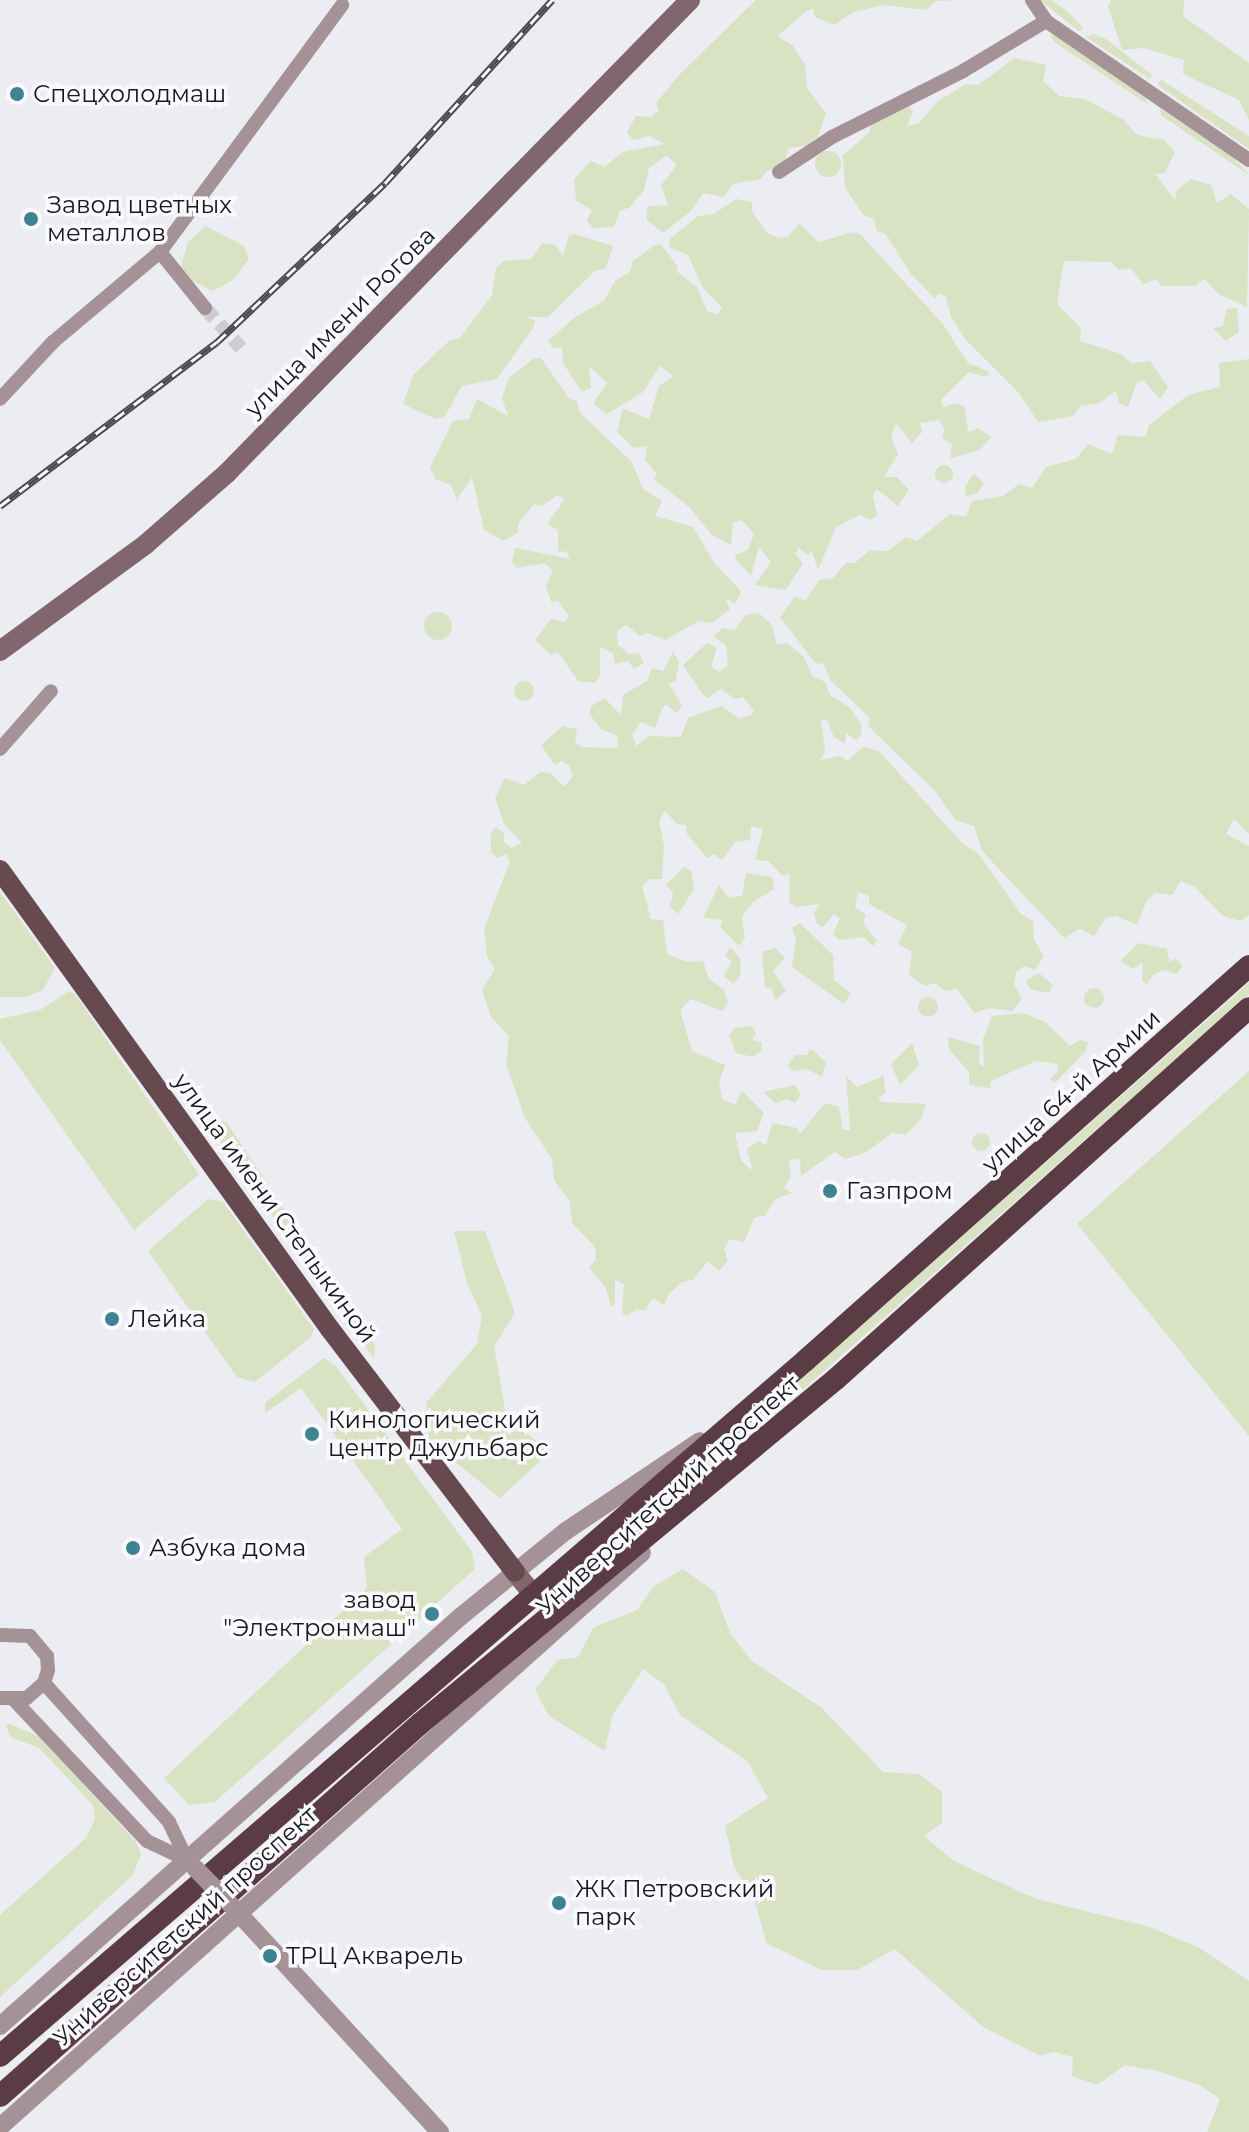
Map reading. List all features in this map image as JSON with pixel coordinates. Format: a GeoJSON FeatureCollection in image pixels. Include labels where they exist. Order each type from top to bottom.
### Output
{"type":"FeatureCollection","features":[{"type":"Feature","properties":{"kind":"highway","name":"улица 64-й Армии"},"geometry":{"type":"LineString","coordinates":[[746,1411],[1249,966]]}},
{"type":"Feature","properties":{"kind":"highway"},"geometry":{"type":"LineString","coordinates":[[836,1379],[1249,1008]]}},
{"type":"Feature","properties":{"kind":"highway","name":"Университетский проспект"},"geometry":{"type":"LineString","coordinates":[[0,2096],[421,1723],[836,1379]]}},
{"type":"Feature","properties":{"kind":"highway","name":"Университетский проспект"},"geometry":{"type":"LineString","coordinates":[[0,2056],[746,1411]]}},
{"type":"Feature","properties":{"kind":"main road","name":"улица имени Рогова"},"geometry":{"type":"LineString","coordinates":[[0,651],[146,544],[227,473],[690,0]]}},
{"type":"Feature","properties":{"kind":"main road","name":"улица имени Степыкиной"},"geometry":{"type":"LineString","coordinates":[[0,870],[277,1257],[515,1572]]}},
{"type":"Feature","properties":{"kind":"main road"},"geometry":{"type":"LineString","coordinates":[[515,1572],[532,1593],[570,1599]]}},
{"type":"Feature","properties":{"kind":"street"},"geometry":{"type":"LineString","coordinates":[[1032,0],[1046,21],[1249,160]]}},
{"type":"Feature","properties":{"kind":"street"},"geometry":{"type":"LineString","coordinates":[[0,399],[53,342],[160,252],[342,5]]}},
{"type":"Feature","properties":{"kind":"street"},"geometry":{"type":"LineString","coordinates":[[779,172],[832,137],[963,71],[1046,21]]}},
{"type":"Feature","properties":{"kind":"street"},"geometry":{"type":"LineString","coordinates":[[160,252],[205,308]]}},
{"type":"Feature","properties":{"kind":"street"},"geometry":{"type":"LineString","coordinates":[[0,749],[51,691]]}},
{"type":"Feature","properties":{"kind":"street","name":"Университетский проспект"},"geometry":{"type":"LineString","coordinates":[[0,2127],[234,1909],[836,1379]]}},
{"type":"Feature","properties":{"kind":"street","name":"Университетский проспект"},"geometry":{"type":"LineString","coordinates":[[0,2026],[191,1864],[515,1572],[611,1499],[746,1411]]}},
{"type":"Feature","properties":{"kind":"street"},"geometry":{"type":"LineString","coordinates":[[0,1635],[17,1632],[40,1645],[48,1670],[44,1683],[27,1698],[8,1699]]}},
{"type":"Feature","properties":{"kind":"street"},"geometry":{"type":"LineString","coordinates":[[44,1683],[169,1822],[191,1864],[440,2132]]}},
{"type":"Feature","properties":{"kind":"street"},"geometry":{"type":"LineString","coordinates":[[8,1699],[147,1841],[191,1864]]}},
{"type":"Feature","properties":{"kind":"green space"},"geometry":{"type":"Polygon","coordinates":[[[756,0],[960,0],[936,1],[926,10],[885,5],[853,12],[834,25],[815,17],[813,8],[805,12],[778,36],[793,46],[805,65],[807,88],[826,113],[818,137],[806,146],[789,148],[783,166],[767,171],[760,179],[733,184],[724,197],[703,193],[691,211],[663,233],[647,220],[647,211],[648,206],[668,205],[661,185],[677,165],[667,155],[649,168],[644,190],[629,208],[620,210],[614,227],[593,228],[587,220],[592,210],[576,201],[574,179],[591,161],[604,167],[623,152],[664,144],[650,136],[633,140],[627,132],[636,116],[651,117],[659,110],[656,103],[680,74],[756,0]]]}},
{"type":"Feature","properties":{"kind":"green space"},"geometry":{"type":"Polygon","coordinates":[[[1040,0],[1052,0],[1083,28],[1080,32],[1040,0]]]}},
{"type":"Feature","properties":{"kind":"green space"},"geometry":{"type":"Polygon","coordinates":[[[1111,0],[1184,0],[1183,16],[1249,63],[1249,120],[1239,100],[1183,74],[1184,60],[1144,48],[1122,50],[1108,6],[1111,0]]]}},
{"type":"Feature","properties":{"kind":"green space"},"geometry":{"type":"Polygon","coordinates":[[[1055,33],[1145,98],[1149,105],[1054,42],[1050,35],[1055,33]]]}},
{"type":"Feature","properties":{"kind":"green space"},"geometry":{"type":"Polygon","coordinates":[[[1093,34],[1106,39],[1152,75],[1150,79],[1086,37],[1093,34]]]}},
{"type":"Feature","properties":{"kind":"green space"},"geometry":{"type":"Polygon","coordinates":[[[1015,58],[1046,65],[1043,81],[1059,96],[1085,99],[1124,120],[1137,135],[1164,140],[1175,152],[1165,173],[1155,174],[1175,200],[1177,190],[1191,179],[1211,185],[1217,203],[1231,194],[1249,209],[1247,307],[1220,295],[1204,279],[1195,286],[1162,286],[1156,279],[1143,284],[1131,268],[1119,270],[1111,262],[1064,261],[1057,304],[1081,328],[1080,341],[1121,354],[1131,363],[1150,361],[1168,387],[1160,399],[1144,381],[1137,382],[1128,407],[1119,403],[1116,391],[1099,403],[1080,406],[1073,416],[1038,422],[1018,392],[965,339],[951,317],[946,296],[939,294],[935,299],[911,274],[886,234],[877,231],[874,219],[863,215],[845,187],[843,155],[869,133],[870,124],[908,104],[913,112],[907,126],[919,123],[938,101],[966,84],[978,85],[1015,58]]]}},
{"type":"Feature","properties":{"kind":"green space"},"geometry":{"type":"Polygon","coordinates":[[[1160,79],[1249,136],[1249,149],[1158,85],[1160,79]]]}},
{"type":"Feature","properties":{"kind":"green space"},"geometry":{"type":"Polygon","coordinates":[[[1159,108],[1232,156],[1249,175],[1162,116],[1159,108]]]}},
{"type":"Feature","properties":{"kind":"green space"},"geometry":{"type":"Polygon","coordinates":[[[828,151],[837,155],[841,164],[837,173],[828,177],[819,173],[815,164],[819,155],[828,151]]]}},
{"type":"Feature","properties":{"kind":"green space"},"geometry":{"type":"Polygon","coordinates":[[[736,199],[752,202],[752,211],[767,233],[779,238],[789,236],[799,223],[818,242],[853,232],[861,235],[942,323],[968,363],[990,372],[986,377],[969,372],[941,400],[943,407],[958,403],[965,408],[968,432],[978,428],[991,437],[980,450],[950,458],[952,444],[942,438],[945,430],[939,420],[920,423],[922,432],[912,443],[896,423],[891,437],[898,454],[884,477],[897,477],[909,490],[898,506],[877,489],[873,495],[877,515],[871,520],[860,515],[836,527],[818,570],[812,551],[808,555],[799,548],[795,554],[803,563],[786,590],[755,585],[771,562],[759,547],[751,576],[736,560],[735,555],[748,550],[754,534],[742,520],[733,523],[731,545],[712,535],[689,507],[654,479],[657,474],[645,460],[647,446],[634,448],[617,432],[623,409],[649,419],[659,386],[674,376],[660,366],[643,392],[607,414],[593,404],[607,383],[589,366],[591,388],[582,392],[563,363],[562,347],[553,348],[548,341],[575,317],[604,301],[615,281],[630,272],[633,261],[661,244],[678,267],[676,271],[697,287],[707,311],[717,315],[722,308],[703,288],[688,255],[669,247],[670,239],[698,216],[714,214],[736,199]]]}},
{"type":"Feature","properties":{"kind":"green space"},"geometry":{"type":"Polygon","coordinates":[[[206,226],[244,246],[249,259],[233,280],[213,291],[185,277],[181,266],[188,242],[206,226]]]}},
{"type":"Feature","properties":{"kind":"green space"},"geometry":{"type":"Polygon","coordinates":[[[575,234],[613,246],[606,268],[595,271],[548,317],[527,317],[535,321],[533,328],[497,379],[462,386],[445,416],[436,419],[403,404],[413,375],[450,340],[460,338],[492,295],[496,268],[504,261],[531,259],[542,243],[556,245],[563,256],[569,235],[575,234]]]}},
{"type":"Feature","properties":{"kind":"green space"},"geometry":{"type":"Polygon","coordinates":[[[1237,307],[1239,332],[1226,341],[1213,328],[1223,326],[1226,310],[1237,307]]]}},
{"type":"Feature","properties":{"kind":"green space"},"geometry":{"type":"Polygon","coordinates":[[[534,358],[541,358],[569,398],[577,401],[579,412],[632,462],[643,489],[662,501],[655,516],[693,527],[715,564],[741,591],[736,603],[725,599],[730,609],[712,623],[699,621],[665,640],[647,633],[640,636],[626,625],[617,631],[618,645],[629,654],[639,653],[644,663],[634,669],[628,661],[615,664],[613,653],[600,647],[600,676],[595,683],[578,681],[558,652],[551,655],[535,640],[551,619],[565,622],[569,616],[558,601],[551,602],[546,586],[553,570],[544,563],[517,568],[512,562],[515,548],[570,559],[567,552],[558,551],[558,530],[547,524],[565,499],[557,495],[542,506],[534,504],[518,524],[518,533],[503,541],[484,530],[472,477],[457,500],[451,485],[435,479],[430,467],[453,421],[469,419],[477,399],[508,416],[502,398],[509,378],[534,358]]]}},
{"type":"Feature","properties":{"kind":"green space"},"geometry":{"type":"Polygon","coordinates":[[[1249,359],[1249,834],[1234,819],[1226,834],[1249,846],[1249,915],[1241,921],[1223,916],[1195,887],[1181,881],[1172,895],[1155,893],[1147,900],[1137,925],[1116,916],[1106,918],[1094,936],[1080,929],[1064,938],[982,851],[974,826],[955,820],[936,792],[868,726],[870,718],[831,681],[823,663],[816,664],[780,617],[795,596],[805,601],[819,580],[833,578],[846,563],[855,563],[870,550],[888,551],[906,537],[917,541],[950,514],[966,517],[972,501],[1003,496],[1019,484],[1032,488],[1046,467],[1076,459],[1088,444],[1112,454],[1118,435],[1146,437],[1149,425],[1188,395],[1220,387],[1219,363],[1249,359]]]}},
{"type":"Feature","properties":{"kind":"green space"},"geometry":{"type":"Polygon","coordinates":[[[944,465],[953,474],[944,483],[935,474],[944,465]]]}},
{"type":"Feature","properties":{"kind":"green space"},"geometry":{"type":"Polygon","coordinates":[[[974,474],[984,483],[978,493],[966,496],[965,486],[974,474]]]}},
{"type":"Feature","properties":{"kind":"green space"},"geometry":{"type":"Polygon","coordinates":[[[438,612],[448,616],[452,626],[448,636],[438,640],[428,636],[424,626],[428,616],[438,612]]]}},
{"type":"Feature","properties":{"kind":"green space"},"geometry":{"type":"Polygon","coordinates":[[[759,613],[772,625],[777,645],[787,643],[804,657],[812,676],[825,682],[830,695],[849,707],[861,724],[861,735],[856,740],[846,733],[845,744],[834,737],[827,720],[821,720],[825,751],[820,760],[840,756],[847,761],[863,747],[879,751],[963,844],[978,853],[1021,914],[1033,921],[1034,940],[1044,956],[1035,970],[1024,966],[1016,972],[1014,984],[1022,999],[1012,1011],[989,1008],[974,1013],[957,989],[945,991],[935,983],[925,986],[909,975],[912,952],[898,944],[907,925],[869,904],[869,896],[858,892],[855,907],[866,915],[863,924],[877,941],[873,946],[864,937],[840,940],[833,934],[840,918],[834,914],[823,927],[817,924],[814,913],[820,904],[796,907],[789,902],[790,873],[783,876],[768,861],[755,860],[763,829],[751,826],[750,840],[735,842],[722,860],[714,854],[707,858],[687,834],[686,825],[677,824],[665,811],[659,820],[664,846],[662,879],[650,879],[642,886],[651,919],[663,920],[667,954],[687,962],[703,961],[709,979],[724,990],[728,1003],[723,1011],[691,999],[680,1010],[692,1051],[725,1065],[719,1082],[722,1099],[735,1105],[742,1091],[764,1113],[757,1131],[735,1133],[741,1161],[753,1171],[747,1149],[758,1141],[766,1145],[772,1123],[797,1128],[800,1134],[825,1103],[839,1107],[843,1130],[850,1130],[846,1076],[857,1087],[884,1076],[885,1093],[878,1098],[882,1102],[926,1104],[921,1119],[906,1135],[892,1133],[865,1153],[845,1159],[835,1152],[801,1176],[800,1159],[789,1160],[791,1176],[784,1188],[792,1193],[775,1199],[765,1216],[755,1217],[744,1242],[730,1239],[724,1249],[728,1261],[719,1271],[708,1261],[693,1280],[682,1282],[669,1294],[664,1305],[653,1298],[645,1311],[637,1309],[627,1316],[622,1313],[624,1284],[615,1280],[615,1304],[611,1307],[606,1288],[589,1267],[596,1260],[595,1247],[572,1223],[570,1202],[554,1180],[552,1159],[525,1118],[506,1064],[509,1036],[491,1017],[482,990],[495,969],[487,957],[484,929],[510,861],[506,854],[498,858],[491,852],[491,833],[496,827],[504,833],[504,842],[511,848],[522,843],[504,824],[495,798],[505,778],[524,785],[540,772],[550,773],[565,787],[573,775],[569,766],[562,761],[555,765],[541,745],[563,726],[577,729],[575,743],[582,747],[617,748],[618,736],[601,729],[590,715],[590,707],[604,698],[621,715],[623,695],[647,681],[652,668],[663,671],[673,652],[679,661],[676,681],[669,684],[682,706],[677,713],[666,705],[662,708],[655,728],[641,722],[632,734],[636,746],[649,736],[681,737],[688,718],[721,706],[739,718],[750,716],[754,711],[743,697],[735,699],[721,689],[708,698],[703,695],[683,665],[707,643],[717,648],[711,666],[719,672],[728,666],[726,645],[714,637],[722,628],[735,630],[745,615],[759,613]]]}},
{"type":"Feature","properties":{"kind":"green space"},"geometry":{"type":"Polygon","coordinates":[[[524,681],[531,684],[534,691],[531,698],[524,701],[517,698],[514,691],[517,684],[524,681]]]}},
{"type":"Feature","properties":{"kind":"green space"},"geometry":{"type":"Polygon","coordinates":[[[684,867],[691,871],[694,889],[678,914],[670,907],[673,893],[666,885],[684,867]]]}},
{"type":"Feature","properties":{"kind":"green space"},"geometry":{"type":"Polygon","coordinates":[[[746,873],[772,877],[774,889],[753,902],[742,917],[745,938],[739,946],[720,927],[722,920],[703,918],[719,885],[728,898],[742,896],[746,873]]]}},
{"type":"Feature","properties":{"kind":"green space"},"geometry":{"type":"Polygon","coordinates":[[[0,892],[55,968],[43,990],[25,997],[0,997],[0,892]]]}},
{"type":"Feature","properties":{"kind":"green space"},"geometry":{"type":"Polygon","coordinates":[[[800,923],[833,955],[834,980],[851,993],[844,1004],[792,967],[796,940],[792,928],[800,923]]]}},
{"type":"Feature","properties":{"kind":"green space"},"geometry":{"type":"Polygon","coordinates":[[[1139,943],[1167,949],[1169,962],[1176,958],[1183,966],[1176,974],[1165,970],[1154,974],[1147,984],[1142,981],[1143,962],[1133,969],[1120,961],[1139,943]]]}},
{"type":"Feature","properties":{"kind":"green space"},"geometry":{"type":"Polygon","coordinates":[[[730,947],[740,958],[741,975],[733,984],[724,976],[732,962],[725,956],[730,947]]]}},
{"type":"Feature","properties":{"kind":"green space"},"geometry":{"type":"Polygon","coordinates":[[[775,948],[785,958],[773,971],[786,990],[776,1000],[771,988],[765,988],[762,952],[775,948]]]}},
{"type":"Feature","properties":{"kind":"green space"},"geometry":{"type":"Polygon","coordinates":[[[1039,973],[1053,985],[1049,993],[1030,989],[1026,981],[1039,973]]]}},
{"type":"Feature","properties":{"kind":"green space"},"geometry":{"type":"Polygon","coordinates":[[[1249,983],[1249,994],[771,1418],[757,1423],[765,1410],[1249,983]]]}},
{"type":"Feature","properties":{"kind":"green space"},"geometry":{"type":"Polygon","coordinates":[[[1094,988],[1101,991],[1104,998],[1101,1005],[1094,1008],[1087,1005],[1084,998],[1087,991],[1094,988]]]}},
{"type":"Feature","properties":{"kind":"green space"},"geometry":{"type":"Polygon","coordinates":[[[69,991],[76,995],[199,1174],[134,1230],[0,1040],[0,1019],[40,1010],[69,991]]]}},
{"type":"Feature","properties":{"kind":"green space"},"geometry":{"type":"Polygon","coordinates":[[[924,997],[932,997],[938,1007],[932,1017],[924,1017],[918,1011],[918,1003],[924,997]]]}},
{"type":"Feature","properties":{"kind":"green space"},"geometry":{"type":"Polygon","coordinates":[[[1024,1013],[1045,1022],[1070,1046],[1080,1040],[1088,1042],[1086,1051],[1056,1082],[1050,1079],[1058,1071],[1057,1064],[1036,1061],[991,1081],[990,1088],[969,1085],[969,1072],[949,1049],[948,1037],[980,1046],[979,1063],[984,1067],[983,1039],[992,1016],[1024,1013]]]}},
{"type":"Feature","properties":{"kind":"green space"},"geometry":{"type":"Polygon","coordinates":[[[752,1026],[756,1033],[752,1040],[762,1042],[761,1051],[753,1057],[736,1053],[729,1035],[735,1028],[752,1026]]]}},
{"type":"Feature","properties":{"kind":"green space"},"geometry":{"type":"Polygon","coordinates":[[[912,1043],[919,1065],[900,1085],[891,1064],[912,1043]]]}},
{"type":"Feature","properties":{"kind":"green space"},"geometry":{"type":"Polygon","coordinates":[[[811,1049],[826,1062],[822,1077],[807,1069],[792,1071],[788,1065],[795,1055],[806,1055],[811,1049]]]}},
{"type":"Feature","properties":{"kind":"green space"},"geometry":{"type":"Polygon","coordinates":[[[1249,1071],[1249,1436],[1077,1224],[1249,1071]]]}},
{"type":"Feature","properties":{"kind":"green space"},"geometry":{"type":"Polygon","coordinates":[[[795,1085],[801,1094],[795,1103],[787,1099],[775,1103],[763,1092],[795,1085]]]}},
{"type":"Feature","properties":{"kind":"green space"},"geometry":{"type":"Polygon","coordinates":[[[197,1109],[227,1123],[375,1345],[374,1358],[197,1109]]]}},
{"type":"Feature","properties":{"kind":"green space"},"geometry":{"type":"Polygon","coordinates":[[[977,1133],[985,1133],[990,1142],[988,1149],[977,1151],[972,1146],[972,1138],[977,1133]]]}},
{"type":"Feature","properties":{"kind":"green space"},"geometry":{"type":"Polygon","coordinates":[[[208,1199],[223,1202],[314,1329],[311,1337],[255,1382],[237,1377],[148,1251],[208,1199]]]}},
{"type":"Feature","properties":{"kind":"green space"},"geometry":{"type":"Polygon","coordinates":[[[454,1231],[485,1231],[515,1313],[494,1346],[506,1416],[550,1452],[500,1498],[429,1441],[426,1403],[477,1344],[482,1316],[467,1283],[454,1231]]]}},
{"type":"Feature","properties":{"kind":"green space"},"geometry":{"type":"Polygon","coordinates":[[[324,1358],[336,1366],[472,1552],[475,1569],[215,1802],[189,1805],[164,1778],[367,1588],[364,1557],[402,1529],[301,1388],[265,1413],[265,1403],[324,1358]]]}},
{"type":"Feature","properties":{"kind":"green space"},"geometry":{"type":"Polygon","coordinates":[[[683,1569],[715,1592],[730,1633],[752,1661],[822,1708],[883,1772],[919,1774],[942,1792],[942,1823],[924,1836],[954,1861],[1036,1899],[1147,1926],[1198,1947],[1249,1981],[1249,2132],[1207,2132],[1220,2099],[1200,2085],[1158,2071],[1125,2065],[1097,2085],[1072,2076],[1073,2057],[1054,2052],[1040,2056],[983,2027],[895,1949],[857,1970],[822,1970],[766,1943],[754,1897],[734,1867],[725,1826],[768,1798],[748,1762],[680,1715],[664,1684],[643,1669],[612,1716],[605,1751],[549,1716],[535,1690],[557,1660],[578,1657],[593,1628],[637,1610],[654,1586],[683,1569]]]}},
{"type":"Feature","properties":{"kind":"green space"},"geometry":{"type":"Polygon","coordinates":[[[6,1725],[40,1737],[136,1842],[141,1855],[132,1876],[0,1997],[0,1915],[86,1838],[95,1819],[93,1805],[39,1748],[10,1737],[6,1725]]]}},
{"type":"Feature","properties":{"kind":"tunnel"},"geometry":{"type":"LineString","coordinates":[[205,308],[241,348]]}},
{"type":"Feature","properties":{"kind":"railway"},"geometry":{"type":"LineString","coordinates":[[0,506],[217,342],[385,183],[552,0]]}},
{"type":"Feature","properties":{"kind":"place","name":"Спецхолодмаш"},"geometry":{"type":"Point","coordinates":[17,94]}},
{"type":"Feature","properties":{"kind":"place","name":"Завод цветных металлов"},"geometry":{"type":"Point","coordinates":[31,219]}},
{"type":"Feature","properties":{"kind":"place","name":"Газпром"},"geometry":{"type":"Point","coordinates":[830,1191]}},
{"type":"Feature","properties":{"kind":"place","name":"Лейка"},"geometry":{"type":"Point","coordinates":[112,1319]}},
{"type":"Feature","properties":{"kind":"place","name":"Кинологический центр Джульбарс"},"geometry":{"type":"Point","coordinates":[312,1434]}},
{"type":"Feature","properties":{"kind":"place","name":"Азбука дома"},"geometry":{"type":"Point","coordinates":[133,1548]}},
{"type":"Feature","properties":{"kind":"place","name":"завод \"Электронмаш\""},"geometry":{"type":"Point","coordinates":[432,1614]}},
{"type":"Feature","properties":{"kind":"place","name":"ЖК Петровский парк"},"geometry":{"type":"Point","coordinates":[559,1903]}},
{"type":"Feature","properties":{"kind":"place","name":"ТРЦ Акварель"},"geometry":{"type":"Point","coordinates":[270,1956]}}]}
